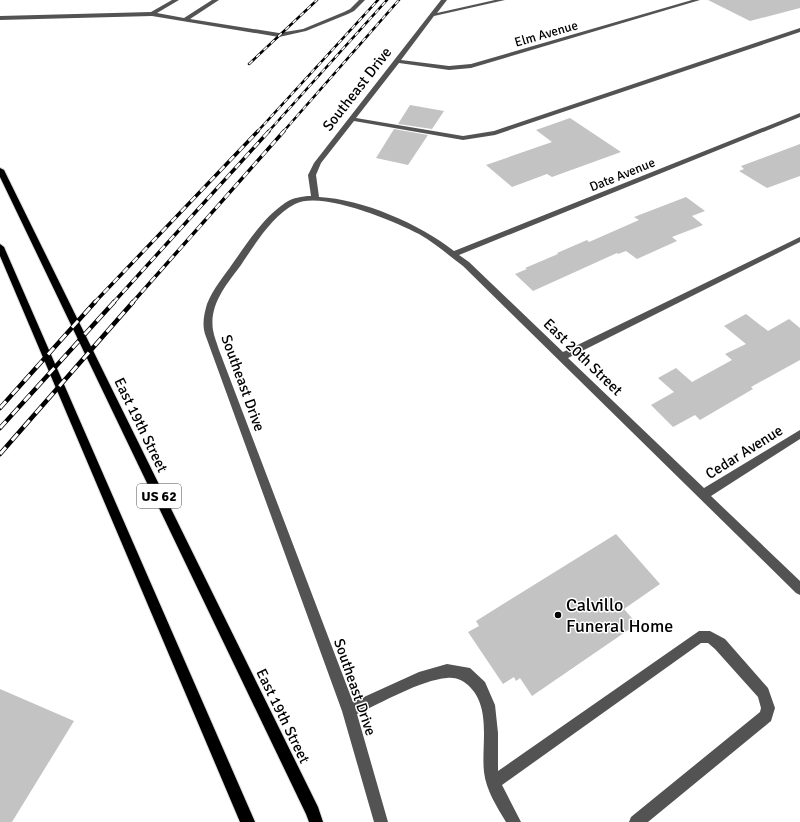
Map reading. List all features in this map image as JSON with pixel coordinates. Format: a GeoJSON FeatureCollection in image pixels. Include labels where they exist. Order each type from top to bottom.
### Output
{"type":"FeatureCollection","features":[{"type":"Feature","properties":{"kind":"main road","name":"East 19th Street"},"geometry":{"type":"LineString","coordinates":[[0,170],[303,791],[316,822]]}},
{"type":"Feature","properties":{"kind":"main road","name":"US 62"},"geometry":{"type":"LineString","coordinates":[[0,247],[248,822]]}},
{"type":"Feature","properties":{"kind":"street"},"geometry":{"type":"LineString","coordinates":[[152,14],[176,0]]}},
{"type":"Feature","properties":{"kind":"street"},"geometry":{"type":"LineString","coordinates":[[186,19],[216,0]]}},
{"type":"Feature","properties":{"kind":"street"},"geometry":{"type":"LineString","coordinates":[[0,18],[152,14],[279,35],[304,30],[346,13],[352,10],[362,0]]}},
{"type":"Feature","properties":{"kind":"street","name":"Southeast Drive"},"geometry":{"type":"LineString","coordinates":[[381,822],[349,711],[214,350],[208,330],[208,318],[211,305],[220,288],[243,254],[283,207],[295,201],[315,197],[312,176],[318,163],[399,61],[444,0]]}},
{"type":"Feature","properties":{"kind":"street"},"geometry":{"type":"LineString","coordinates":[[433,15],[502,0]]}},
{"type":"Feature","properties":{"kind":"street"},"geometry":{"type":"LineString","coordinates":[[673,0],[683,4]]}},
{"type":"Feature","properties":{"kind":"street","name":"Elm Avenue"},"geometry":{"type":"LineString","coordinates":[[399,61],[449,68],[471,66],[697,0]]}},
{"type":"Feature","properties":{"kind":"street"},"geometry":{"type":"LineString","coordinates":[[352,119],[463,138],[495,133],[800,30]]}},
{"type":"Feature","properties":{"kind":"street","name":"Date Avenue"},"geometry":{"type":"LineString","coordinates":[[453,254],[800,115]]}},
{"type":"Feature","properties":{"kind":"street","name":"East 20th Street"},"geometry":{"type":"LineString","coordinates":[[315,197],[352,205],[379,213],[405,224],[434,240],[466,264],[800,589]]}},
{"type":"Feature","properties":{"kind":"street"},"geometry":{"type":"LineString","coordinates":[[561,357],[800,239]]}},
{"type":"Feature","properties":{"kind":"street","name":"Cedar Avenue"},"geometry":{"type":"LineString","coordinates":[[703,495],[800,434]]}},
{"type":"Feature","properties":{"kind":"street"},"geometry":{"type":"LineString","coordinates":[[495,782],[699,637],[710,637],[720,644],[763,693],[768,708],[766,716],[636,822]]}},
{"type":"Feature","properties":{"kind":"street"},"geometry":{"type":"LineString","coordinates":[[349,711],[419,679],[448,671],[465,673],[480,687],[488,705],[491,733],[491,773],[498,794],[514,822]]}},
{"type":"Feature","properties":{"kind":"building"},"geometry":{"type":"Polygon","coordinates":[[[708,0],[800,0],[800,8],[750,21],[708,0]]]}},
{"type":"Feature","properties":{"kind":"building"},"geometry":{"type":"Polygon","coordinates":[[[410,105],[444,111],[432,129],[398,124],[410,105]]]}},
{"type":"Feature","properties":{"kind":"building"},"geometry":{"type":"Polygon","coordinates":[[[570,118],[621,152],[552,177],[547,174],[512,187],[486,165],[552,142],[536,130],[570,118]]]}},
{"type":"Feature","properties":{"kind":"building"},"geometry":{"type":"Polygon","coordinates":[[[394,129],[428,135],[408,165],[376,158],[394,129]]]}},
{"type":"Feature","properties":{"kind":"building"},"geometry":{"type":"Polygon","coordinates":[[[800,144],[800,176],[767,188],[739,171],[744,169],[741,166],[800,144]]]}},
{"type":"Feature","properties":{"kind":"building"},"geometry":{"type":"Polygon","coordinates":[[[686,197],[705,211],[692,216],[703,225],[672,237],[677,241],[637,259],[626,251],[617,253],[533,291],[515,274],[527,269],[525,268],[558,254],[557,253],[587,240],[589,242],[639,220],[634,217],[686,197]]]}},
{"type":"Feature","properties":{"kind":"building"},"geometry":{"type":"Polygon","coordinates":[[[746,314],[768,331],[789,319],[800,328],[800,360],[751,387],[753,389],[700,420],[695,415],[673,427],[651,405],[674,392],[658,378],[676,368],[692,382],[732,360],[725,354],[746,344],[724,326],[746,314]]]}},
{"type":"Feature","properties":{"kind":"building","name":"Calvillo Funeral Home"},"geometry":{"type":"Polygon","coordinates":[[[616,534],[660,584],[624,609],[637,624],[532,696],[520,678],[516,681],[514,677],[503,684],[468,632],[479,626],[476,621],[616,534]]]}},
{"type":"Feature","properties":{"kind":"building"},"geometry":{"type":"Polygon","coordinates":[[[0,689],[74,721],[12,822],[0,822],[0,689]]]}},
{"type":"Feature","properties":{"kind":"railway"},"geometry":{"type":"LineString","coordinates":[[249,64],[317,0]]}},
{"type":"Feature","properties":{"kind":"railway"},"geometry":{"type":"LineString","coordinates":[[257,132],[378,0]]}},
{"type":"Feature","properties":{"kind":"railway"},"geometry":{"type":"LineString","coordinates":[[268,132],[387,0]]}},
{"type":"Feature","properties":{"kind":"railway"},"geometry":{"type":"LineString","coordinates":[[283,132],[399,0]]}},
{"type":"Feature","properties":{"kind":"railway"},"geometry":{"type":"LineString","coordinates":[[94,303],[258,131]]}},
{"type":"Feature","properties":{"kind":"railway"},"geometry":{"type":"LineString","coordinates":[[113,303],[269,131]]}},
{"type":"Feature","properties":{"kind":"railway"},"geometry":{"type":"LineString","coordinates":[[132,303],[284,131]]}},
{"type":"Feature","properties":{"kind":"railway"},"geometry":{"type":"LineString","coordinates":[[0,408],[95,302]]}},
{"type":"Feature","properties":{"kind":"railway"},"geometry":{"type":"LineString","coordinates":[[0,428],[114,302]]}},
{"type":"Feature","properties":{"kind":"railway"},"geometry":{"type":"LineString","coordinates":[[0,454],[133,302]]}},
{"type":"Feature","properties":{"kind":"place","name":"Calvillo Funeral Home"},"geometry":{"type":"Point","coordinates":[558,615]}}]}
